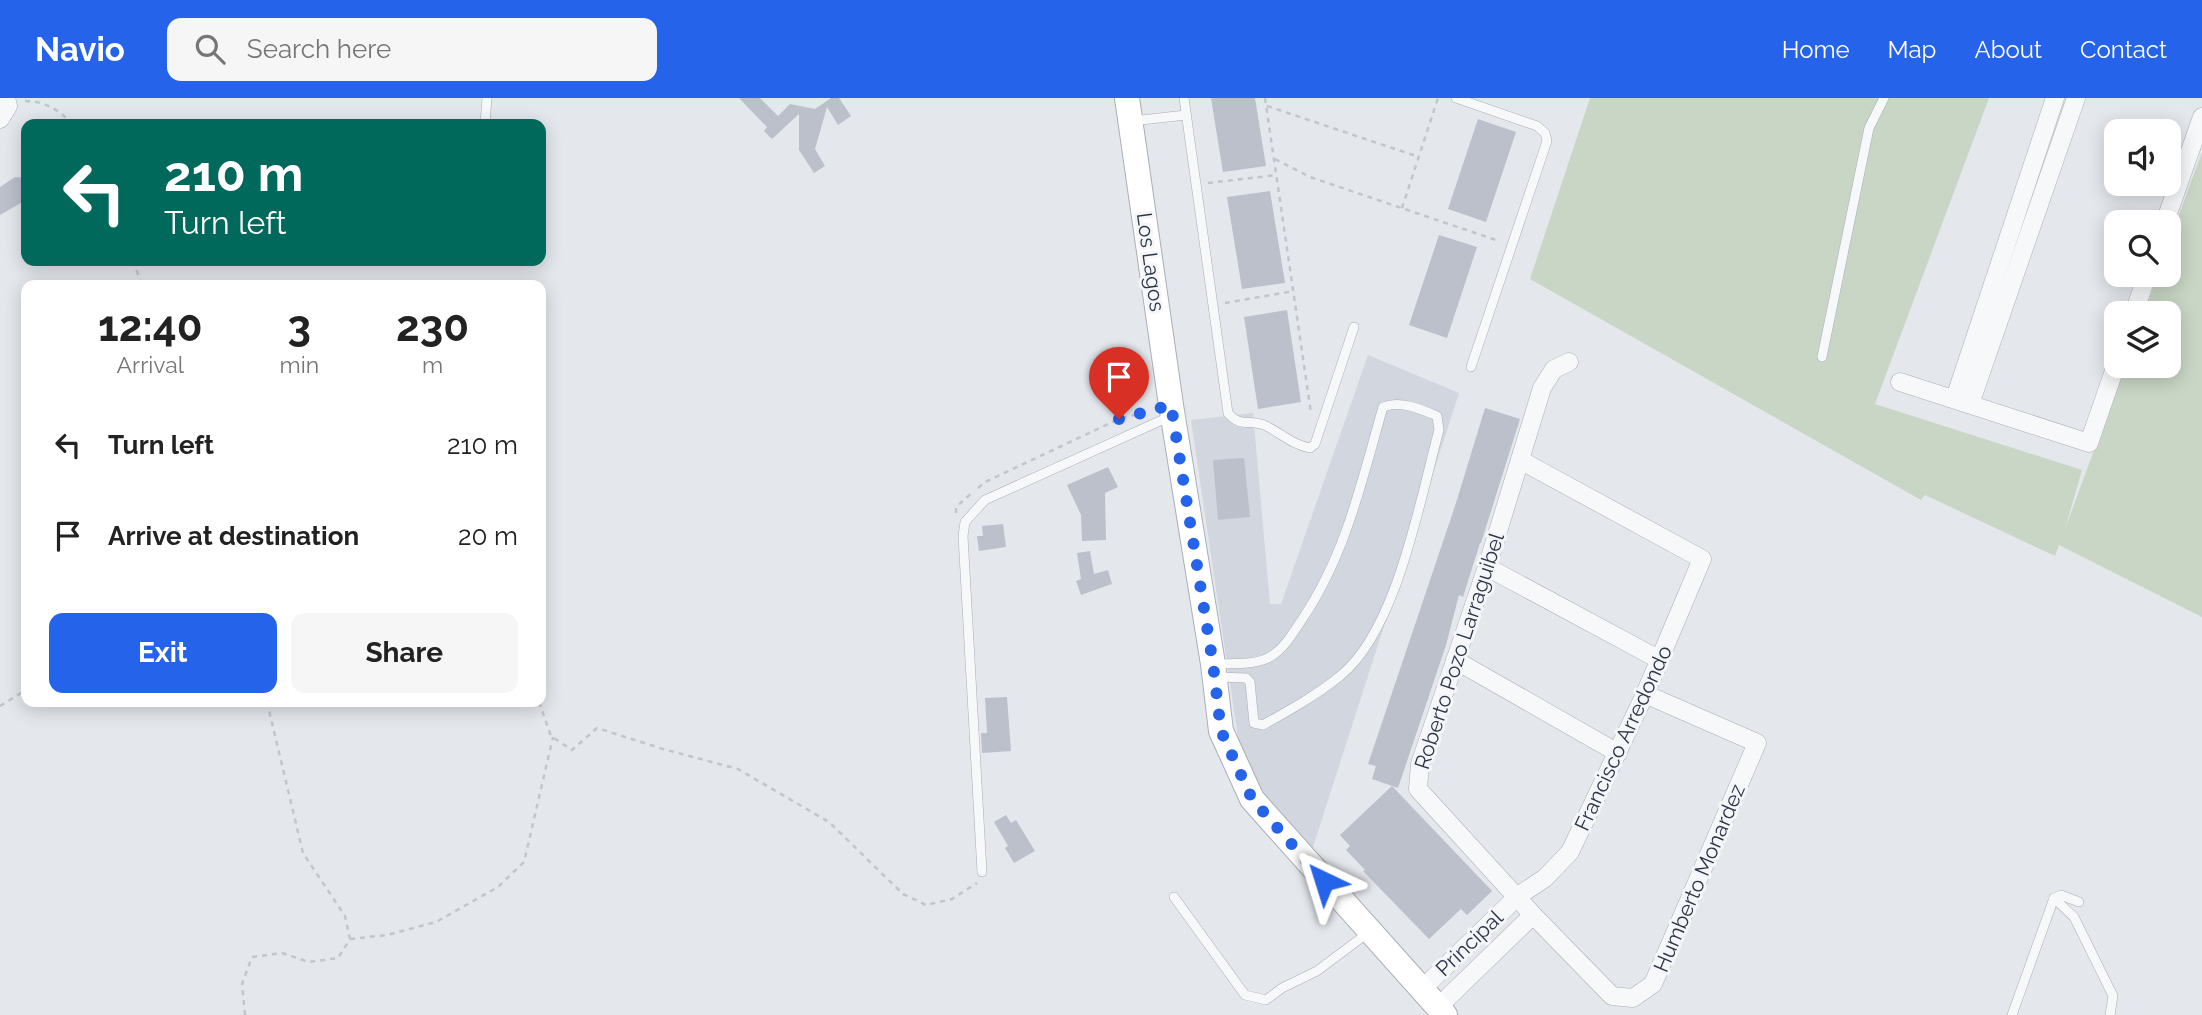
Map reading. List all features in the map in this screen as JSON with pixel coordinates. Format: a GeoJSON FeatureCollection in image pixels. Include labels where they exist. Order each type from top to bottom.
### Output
{"type":"FeatureCollection","features":[{"type":"Feature","properties":{"kind":"main road","name":"Los Lagos"},"geometry":{"type":"LineString","coordinates":[[1129,109],[1221,731],[1252,799],[1432,1004]]}},
{"type":"Feature","properties":{"kind":"street"},"geometry":{"type":"LineString","coordinates":[[1963,401],[2005,249],[2055,98]]}},
{"type":"Feature","properties":{"kind":"street"},"geometry":{"type":"LineString","coordinates":[[1963,401],[2022,254],[2076,98]]}},
{"type":"Feature","properties":{"kind":"street"},"geometry":{"type":"LineString","coordinates":[[2169,210],[2202,117]]}},
{"type":"Feature","properties":{"kind":"street"},"geometry":{"type":"LineString","coordinates":[[2005,249],[2022,254]]}},
{"type":"Feature","properties":{"kind":"street","name":"Roberto Pozo Larraguibel"},"geometry":{"type":"LineString","coordinates":[[1533,915],[1418,789],[1420,764],[1487,567],[1542,388],[1554,369],[1569,362]]}},
{"type":"Feature","properties":{"kind":"street"},"geometry":{"type":"LineString","coordinates":[[1900,382],[2089,443],[2112,378]]}},
{"type":"Feature","properties":{"kind":"street","name":"Francisco Arredondo"},"geometry":{"type":"LineString","coordinates":[[1518,896],[1545,878],[1570,852],[1645,694],[1702,559],[1520,460]]}},
{"type":"Feature","properties":{"kind":"street"},"geometry":{"type":"LineString","coordinates":[[1487,567],[1660,660]]}},
{"type":"Feature","properties":{"kind":"street"},"geometry":{"type":"LineString","coordinates":[[1455,660],[1618,752]]}},
{"type":"Feature","properties":{"kind":"street","name":"Humberto Monardez"},"geometry":{"type":"LineString","coordinates":[[1533,915],[1612,996],[1633,998],[1653,984],[1757,743],[1645,694]]}},
{"type":"Feature","properties":{"kind":"street","name":"Principal"},"geometry":{"type":"LineString","coordinates":[[1432,1004],[1518,896]]}},
{"type":"Feature","properties":{"kind":"street","name":"Principal"},"geometry":{"type":"LineString","coordinates":[[1432,1004],[1533,915]]}},
{"type":"Feature","properties":{"kind":"lane"},"geometry":{"type":"LineString","coordinates":[[485,119],[486,98]]}},
{"type":"Feature","properties":{"kind":"lane"},"geometry":{"type":"LineString","coordinates":[[1184,98],[1228,413],[1240,423],[1265,425],[1300,446],[1310,448],[1315,444],[1354,327]]}},
{"type":"Feature","properties":{"kind":"lane"},"geometry":{"type":"LineString","coordinates":[[1456,98],[1537,126],[1545,132],[1547,141],[1471,367]]}},
{"type":"Feature","properties":{"kind":"lane"},"geometry":{"type":"LineString","coordinates":[[1822,357],[1870,128],[1884,98]]}},
{"type":"Feature","properties":{"kind":"lane"},"geometry":{"type":"LineString","coordinates":[[1129,109],[1186,116]]}},
{"type":"Feature","properties":{"kind":"lane"},"geometry":{"type":"LineString","coordinates":[[1392,403],[1437,416],[1439,430],[1396,590],[1369,642],[1353,663],[1341,676],[1262,725],[1254,723],[1250,682],[1246,678],[1214,671],[1271,657],[1288,641],[1311,607],[1332,569],[1345,536],[1382,407],[1392,403]]}},
{"type":"Feature","properties":{"kind":"lane"},"geometry":{"type":"LineString","coordinates":[[982,872],[962,536],[965,522],[985,500],[1172,410]]}},
{"type":"Feature","properties":{"kind":"lane"},"geometry":{"type":"LineString","coordinates":[[2012,1015],[2054,898],[2061,895],[2079,902]]}},
{"type":"Feature","properties":{"kind":"lane"},"geometry":{"type":"LineString","coordinates":[[1174,897],[1245,995],[1266,1000],[1282,988],[1317,971],[1369,932]]}},
{"type":"Feature","properties":{"kind":"lane"},"geometry":{"type":"LineString","coordinates":[[2054,898],[2074,917],[2113,996],[2110,1015]]}},
{"type":"Feature","properties":{"kind":"path"},"geometry":{"type":"LineString","coordinates":[[1265,98],[1312,419],[1322,423]]}},
{"type":"Feature","properties":{"kind":"path"},"geometry":{"type":"LineString","coordinates":[[1402,208],[1438,98]]}},
{"type":"Feature","properties":{"kind":"path"},"geometry":{"type":"LineString","coordinates":[[5,108],[26,101],[45,103],[68,119]]}},
{"type":"Feature","properties":{"kind":"path"},"geometry":{"type":"LineString","coordinates":[[1267,106],[1419,156]]}},
{"type":"Feature","properties":{"kind":"path"},"geometry":{"type":"LineString","coordinates":[[1275,159],[1310,177],[1512,245]]}},
{"type":"Feature","properties":{"kind":"path"},"geometry":{"type":"LineString","coordinates":[[1196,185],[1277,175]]}},
{"type":"Feature","properties":{"kind":"path"},"geometry":{"type":"LineString","coordinates":[[1213,305],[1294,291]]}},
{"type":"Feature","properties":{"kind":"path"},"geometry":{"type":"LineString","coordinates":[[957,521],[956,507],[985,482],[1119,419],[1172,410]]}},
{"type":"Feature","properties":{"kind":"path"},"geometry":{"type":"LineString","coordinates":[[0,706],[21,694]]}},
{"type":"Feature","properties":{"kind":"path"},"geometry":{"type":"LineString","coordinates":[[245,1015],[242,984],[253,957],[282,953],[309,962],[338,958],[350,939],[345,916],[303,853],[268,707]]}},
{"type":"Feature","properties":{"kind":"path"},"geometry":{"type":"LineString","coordinates":[[541,707],[553,737],[572,750],[597,728],[738,769],[829,822],[903,894],[926,905],[952,899],[977,883]]}},
{"type":"Feature","properties":{"kind":"path"},"geometry":{"type":"LineString","coordinates":[[350,939],[387,935],[436,922],[498,887],[524,862],[553,737]]}},
{"type":"Feature","properties":{"kind":"shaded area"},"geometry":{"type":"Polygon","coordinates":[[[1368,355],[1459,393],[1312,850],[1262,795],[1240,751],[1191,420],[1253,413],[1270,604],[1281,604],[1368,355]]]}},
{"type":"Feature","properties":{"kind":"green space"},"geometry":{"type":"Polygon","coordinates":[[[1590,98],[1989,98],[1875,404],[2082,470],[2065,529],[2121,378],[2181,378],[2181,301],[2148,301],[2154,287],[2181,287],[2181,210],[2202,152],[2202,617],[2059,545],[2055,556],[1925,495],[1921,500],[1530,279],[1590,98]]]}},
{"type":"Feature","properties":{"kind":"building"},"geometry":{"type":"Polygon","coordinates":[[[739,98],[760,98],[778,116],[790,104],[815,109],[831,98],[839,98],[851,116],[838,125],[827,107],[815,149],[825,166],[814,173],[799,150],[799,114],[772,139],[764,131],[767,127],[739,98]]]}},
{"type":"Feature","properties":{"kind":"building"},"geometry":{"type":"Polygon","coordinates":[[[1211,98],[1255,98],[1266,166],[1223,172],[1211,98]]]}},
{"type":"Feature","properties":{"kind":"building"},"geometry":{"type":"Polygon","coordinates":[[[1478,119],[1516,132],[1486,222],[1448,209],[1478,119]]]}},
{"type":"Feature","properties":{"kind":"building"},"geometry":{"type":"Polygon","coordinates":[[[15,177],[21,178],[21,203],[0,215],[0,187],[15,177]]]}},
{"type":"Feature","properties":{"kind":"building"},"geometry":{"type":"Polygon","coordinates":[[[1270,191],[1285,283],[1242,289],[1227,197],[1270,191]]]}},
{"type":"Feature","properties":{"kind":"building"},"geometry":{"type":"Polygon","coordinates":[[[1439,235],[1477,247],[1447,338],[1409,325],[1439,235]]]}},
{"type":"Feature","properties":{"kind":"building"},"geometry":{"type":"Polygon","coordinates":[[[1287,310],[1301,402],[1258,409],[1244,317],[1287,310]]]}},
{"type":"Feature","properties":{"kind":"building"},"geometry":{"type":"Polygon","coordinates":[[[1485,408],[1520,419],[1463,597],[1459,595],[1446,645],[1398,788],[1372,779],[1376,766],[1368,764],[1456,503],[1485,408]]]}},
{"type":"Feature","properties":{"kind":"building"},"geometry":{"type":"Polygon","coordinates":[[[1244,458],[1250,517],[1218,520],[1213,460],[1244,458]]]}},
{"type":"Feature","properties":{"kind":"building"},"geometry":{"type":"Polygon","coordinates":[[[1108,467],[1118,487],[1105,493],[1106,540],[1082,541],[1081,515],[1067,485],[1108,467]]]}},
{"type":"Feature","properties":{"kind":"building"},"geometry":{"type":"Polygon","coordinates":[[[1003,524],[1006,547],[979,551],[977,536],[983,536],[982,526],[1003,524]]]}},
{"type":"Feature","properties":{"kind":"building"},"geometry":{"type":"Polygon","coordinates":[[[1090,551],[1094,574],[1108,570],[1112,584],[1081,595],[1076,581],[1081,579],[1077,553],[1090,551]]]}},
{"type":"Feature","properties":{"kind":"building"},"geometry":{"type":"Polygon","coordinates":[[[1007,697],[1011,751],[982,753],[981,733],[987,733],[985,698],[1007,697]]]}},
{"type":"Feature","properties":{"kind":"building"},"geometry":{"type":"Polygon","coordinates":[[[1392,786],[1492,891],[1467,915],[1461,909],[1429,939],[1363,871],[1365,870],[1346,850],[1350,846],[1340,835],[1392,786]]]}},
{"type":"Feature","properties":{"kind":"building"},"geometry":{"type":"Polygon","coordinates":[[[1006,815],[1011,823],[1016,820],[1035,851],[1014,863],[994,822],[1006,815]]]}},
{"type":"Feature","properties":{"kind":"route"},"geometry":{"type":"LineString","coordinates":[[1119,419],[1171,405],[1213,664],[1221,731],[1252,799],[1324,881]]}}]}
